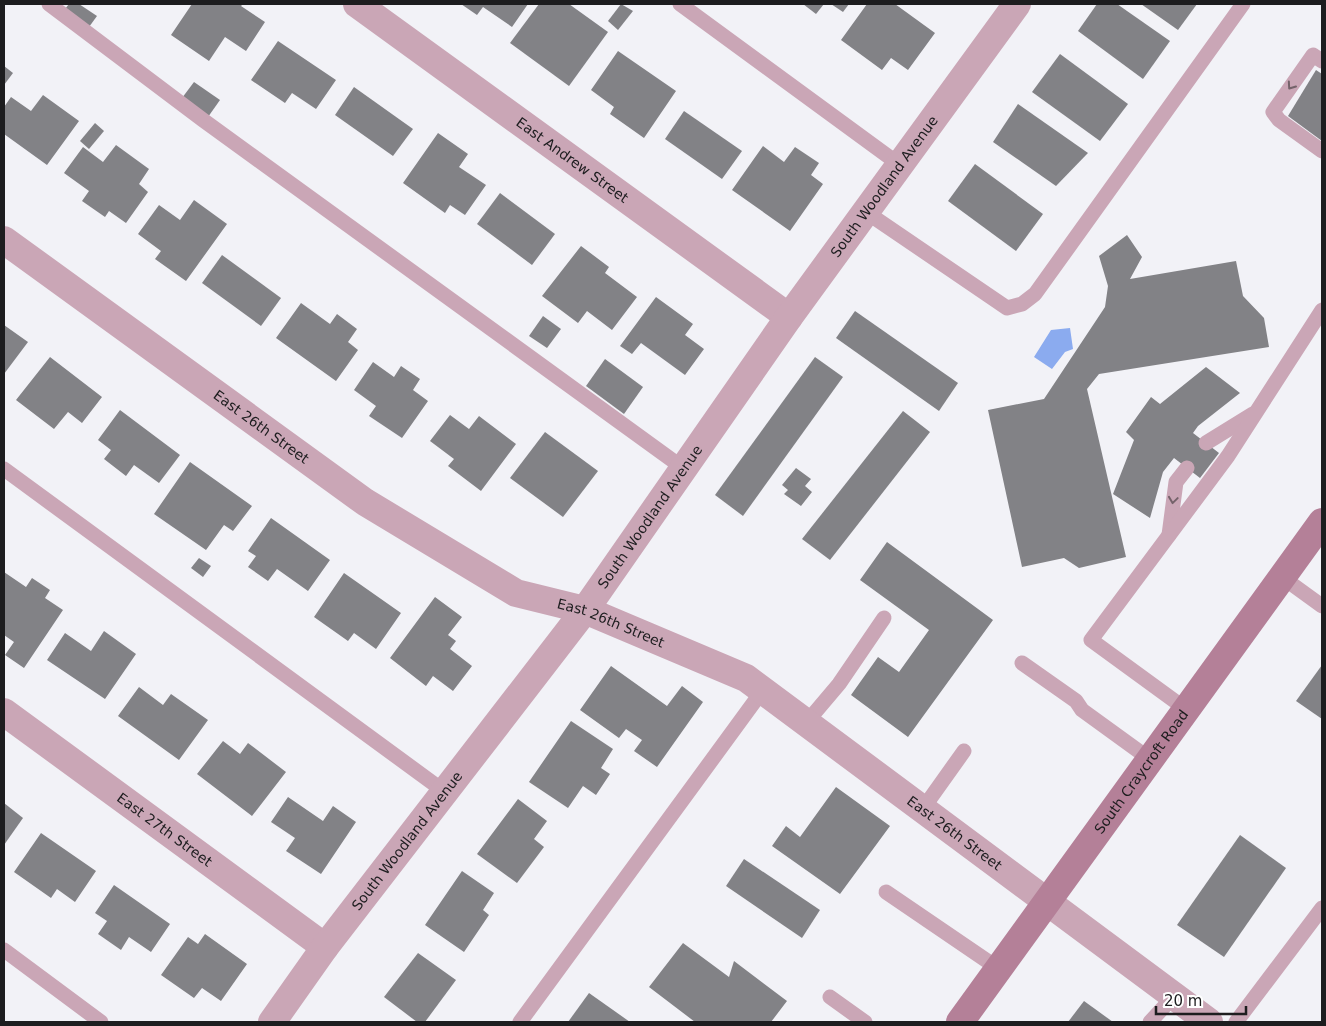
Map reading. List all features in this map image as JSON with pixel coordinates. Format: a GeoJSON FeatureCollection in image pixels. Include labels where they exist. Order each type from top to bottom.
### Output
{"type":"FeatureCollection","features":[{"type":"Feature","properties":{"kind":"main road","name":"South Craycroft Road"},"geometry":{"type":"LineString","coordinates":[[960,1022],[1322,522]]}},
{"type":"Feature","properties":{"kind":"street","name":"East Andrew Street"},"geometry":{"type":"LineString","coordinates":[[358,4],[789,317]]}},
{"type":"Feature","properties":{"kind":"street","name":"South Woodland Avenue"},"geometry":{"type":"LineString","coordinates":[[272,1022],[325,947],[585,610],[789,317],[900,165],[1012,6]]}},
{"type":"Feature","properties":{"kind":"street","name":"East 26th Street"},"geometry":{"type":"LineString","coordinates":[[4,240],[365,502],[516,593],[585,610],[746,678],[1047,904],[1209,1022]]}},
{"type":"Feature","properties":{"kind":"street","name":"East 27th Street"},"geometry":{"type":"LineString","coordinates":[[4,712],[325,947]]}},
{"type":"Feature","properties":{"kind":"lane"},"geometry":{"type":"LineString","coordinates":[[49,4],[203,120],[683,468]]}},
{"type":"Feature","properties":{"kind":"lane"},"geometry":{"type":"LineString","coordinates":[[680,4],[900,165]]}},
{"type":"Feature","properties":{"kind":"lane"},"geometry":{"type":"LineString","coordinates":[[866,212],[1007,308],[1022,304],[1035,294],[1243,4]]}},
{"type":"Feature","properties":{"kind":"lane"},"geometry":{"type":"LineString","coordinates":[[1322,61],[1313,55],[1272,112],[1279,120],[1322,151]]}},
{"type":"Feature","properties":{"kind":"lane"},"geometry":{"type":"LineString","coordinates":[[1187,710],[1091,640],[1228,456],[1322,310]]}},
{"type":"Feature","properties":{"kind":"lane"},"geometry":{"type":"LineString","coordinates":[[1206,443],[1256,412]]}},
{"type":"Feature","properties":{"kind":"lane"},"geometry":{"type":"LineString","coordinates":[[1169,536],[1176,482],[1187,468]]}},
{"type":"Feature","properties":{"kind":"lane"},"geometry":{"type":"LineString","coordinates":[[4,469],[445,792]]}},
{"type":"Feature","properties":{"kind":"lane"},"geometry":{"type":"LineString","coordinates":[[1282,577],[1322,606]]}},
{"type":"Feature","properties":{"kind":"lane"},"geometry":{"type":"LineString","coordinates":[[806,723],[839,684],[884,618]]}},
{"type":"Feature","properties":{"kind":"lane"},"geometry":{"type":"LineString","coordinates":[[1022,663],[1076,701],[1082,710],[1151,760]]}},
{"type":"Feature","properties":{"kind":"lane"},"geometry":{"type":"LineString","coordinates":[[520,1022],[763,690]]}},
{"type":"Feature","properties":{"kind":"lane"},"geometry":{"type":"LineString","coordinates":[[922,810],[964,751]]}},
{"type":"Feature","properties":{"kind":"lane"},"geometry":{"type":"LineString","coordinates":[[886,892],[999,969]]}},
{"type":"Feature","properties":{"kind":"lane"},"geometry":{"type":"LineString","coordinates":[[1236,1022],[1322,908]]}},
{"type":"Feature","properties":{"kind":"lane"},"geometry":{"type":"LineString","coordinates":[[4,950],[101,1022]]}},
{"type":"Feature","properties":{"kind":"lane"},"geometry":{"type":"LineString","coordinates":[[1150,1022],[1174,996]]}},
{"type":"Feature","properties":{"kind":"lane"},"geometry":{"type":"LineString","coordinates":[[830,997],[865,1022]]}},
{"type":"Feature","properties":{"kind":"water"},"geometry":{"type":"Polygon","coordinates":[[[1070,328],[1073,349],[1065,352],[1052,369],[1034,357],[1051,330],[1070,328]]]}},
{"type":"Feature","properties":{"kind":"building"},"geometry":{"type":"Polygon","coordinates":[[[69,4],[79,4],[97,16],[89,27],[65,9],[69,4]]]}},
{"type":"Feature","properties":{"kind":"building"},"geometry":{"type":"Polygon","coordinates":[[[192,4],[243,4],[241,6],[265,22],[246,51],[225,37],[209,61],[171,35],[192,4]]]}},
{"type":"Feature","properties":{"kind":"building"},"geometry":{"type":"Polygon","coordinates":[[[461,4],[528,4],[512,27],[483,7],[477,15],[461,4]]]}},
{"type":"Feature","properties":{"kind":"building"},"geometry":{"type":"Polygon","coordinates":[[[539,4],[569,4],[608,32],[569,86],[510,43],[539,4]]]}},
{"type":"Feature","properties":{"kind":"building"},"geometry":{"type":"Polygon","coordinates":[[[621,4],[633,11],[618,30],[608,21],[621,4]]]}},
{"type":"Feature","properties":{"kind":"building"},"geometry":{"type":"Polygon","coordinates":[[[803,4],[824,4],[816,14],[803,4]]]}},
{"type":"Feature","properties":{"kind":"building"},"geometry":{"type":"Polygon","coordinates":[[[831,4],[849,4],[843,12],[831,4]]]}},
{"type":"Feature","properties":{"kind":"building"},"geometry":{"type":"Polygon","coordinates":[[[867,4],[895,4],[935,33],[908,70],[891,58],[882,70],[841,40],[867,4]]]}},
{"type":"Feature","properties":{"kind":"building"},"geometry":{"type":"Polygon","coordinates":[[[1097,4],[1117,4],[1170,41],[1143,79],[1078,31],[1097,4]]]}},
{"type":"Feature","properties":{"kind":"building"},"geometry":{"type":"Polygon","coordinates":[[[1141,4],[1197,4],[1178,30],[1141,4]]]}},
{"type":"Feature","properties":{"kind":"building"},"geometry":{"type":"Polygon","coordinates":[[[278,41],[336,80],[316,109],[292,93],[285,103],[251,80],[278,41]]]}},
{"type":"Feature","properties":{"kind":"building"},"geometry":{"type":"Polygon","coordinates":[[[618,51],[676,91],[644,138],[610,114],[614,107],[591,90],[618,51]]]}},
{"type":"Feature","properties":{"kind":"building"},"geometry":{"type":"Polygon","coordinates":[[[1060,54],[1128,104],[1100,141],[1032,92],[1060,54]]]}},
{"type":"Feature","properties":{"kind":"building"},"geometry":{"type":"Polygon","coordinates":[[[4,66],[13,73],[4,85],[4,66]]]}},
{"type":"Feature","properties":{"kind":"building"},"geometry":{"type":"Polygon","coordinates":[[[1316,70],[1322,74],[1322,141],[1288,116],[1316,70]]]}},
{"type":"Feature","properties":{"kind":"building"},"geometry":{"type":"Polygon","coordinates":[[[194,82],[220,100],[208,117],[182,98],[194,82]]]}},
{"type":"Feature","properties":{"kind":"building"},"geometry":{"type":"Polygon","coordinates":[[[354,87],[413,129],[393,156],[335,115],[354,87]]]}},
{"type":"Feature","properties":{"kind":"building"},"geometry":{"type":"Polygon","coordinates":[[[43,95],[79,121],[47,165],[4,134],[4,107],[11,97],[31,111],[43,95]]]}},
{"type":"Feature","properties":{"kind":"building"},"geometry":{"type":"Polygon","coordinates":[[[1018,104],[1088,153],[1056,186],[993,142],[1018,104]]]}},
{"type":"Feature","properties":{"kind":"building"},"geometry":{"type":"Polygon","coordinates":[[[684,111],[742,151],[722,179],[665,139],[684,111]]]}},
{"type":"Feature","properties":{"kind":"building"},"geometry":{"type":"Polygon","coordinates":[[[95,123],[104,131],[89,149],[80,141],[95,123]]]}},
{"type":"Feature","properties":{"kind":"building"},"geometry":{"type":"Polygon","coordinates":[[[438,133],[468,154],[459,167],[486,185],[465,215],[450,205],[445,213],[403,183],[438,133]]]}},
{"type":"Feature","properties":{"kind":"building"},"geometry":{"type":"Polygon","coordinates":[[[116,145],[149,169],[139,184],[148,192],[126,223],[109,211],[105,217],[82,201],[89,191],[64,173],[83,147],[103,162],[116,145]]]}},
{"type":"Feature","properties":{"kind":"building"},"geometry":{"type":"Polygon","coordinates":[[[763,146],[784,162],[795,147],[819,163],[811,175],[823,184],[790,231],[732,190],[763,146]]]}},
{"type":"Feature","properties":{"kind":"building"},"geometry":{"type":"Polygon","coordinates":[[[975,164],[1043,214],[1016,251],[948,201],[975,164]]]}},
{"type":"Feature","properties":{"kind":"building"},"geometry":{"type":"Polygon","coordinates":[[[500,193],[555,234],[532,265],[477,224],[500,193]]]}},
{"type":"Feature","properties":{"kind":"building"},"geometry":{"type":"Polygon","coordinates":[[[194,200],[227,224],[186,281],[155,259],[161,251],[138,234],[159,205],[180,220],[194,200]]]}},
{"type":"Feature","properties":{"kind":"building"},"geometry":{"type":"Polygon","coordinates":[[[1127,235],[1142,257],[1130,279],[1236,261],[1243,296],[1264,318],[1269,347],[1099,374],[1087,389],[1126,557],[1079,568],[1064,558],[1022,567],[988,410],[1044,399],[1105,307],[1108,286],[1099,256],[1127,235]]]}},
{"type":"Feature","properties":{"kind":"building"},"geometry":{"type":"Polygon","coordinates":[[[581,246],[609,267],[605,273],[637,297],[612,330],[587,311],[578,323],[542,296],[581,246]]]}},
{"type":"Feature","properties":{"kind":"building"},"geometry":{"type":"Polygon","coordinates":[[[222,255],[281,298],[261,326],[202,283],[222,255]]]}},
{"type":"Feature","properties":{"kind":"building"},"geometry":{"type":"Polygon","coordinates":[[[656,297],[693,324],[685,335],[704,349],[685,375],[641,343],[632,354],[620,346],[656,297]]]}},
{"type":"Feature","properties":{"kind":"building"},"geometry":{"type":"Polygon","coordinates":[[[301,303],[330,324],[337,314],[357,329],[348,342],[358,350],[336,381],[276,338],[301,303]]]}},
{"type":"Feature","properties":{"kind":"building"},"geometry":{"type":"Polygon","coordinates":[[[855,311],[958,383],[939,411],[836,338],[855,311]]]}},
{"type":"Feature","properties":{"kind":"building"},"geometry":{"type":"Polygon","coordinates":[[[543,316],[561,329],[547,348],[529,336],[543,316]]]}},
{"type":"Feature","properties":{"kind":"building"},"geometry":{"type":"Polygon","coordinates":[[[4,325],[28,342],[4,374],[4,325]]]}},
{"type":"Feature","properties":{"kind":"building"},"geometry":{"type":"Polygon","coordinates":[[[50,357],[102,397],[82,423],[68,412],[54,429],[16,400],[50,357]]]}},
{"type":"Feature","properties":{"kind":"building"},"geometry":{"type":"Polygon","coordinates":[[[815,357],[843,377],[743,516],[715,495],[815,357]]]}},
{"type":"Feature","properties":{"kind":"building"},"geometry":{"type":"Polygon","coordinates":[[[605,359],[643,387],[624,414],[586,386],[605,359]]]}},
{"type":"Feature","properties":{"kind":"building"},"geometry":{"type":"Polygon","coordinates":[[[373,362],[394,377],[401,366],[420,379],[413,390],[428,401],[402,438],[369,416],[376,406],[354,390],[373,362]]]}},
{"type":"Feature","properties":{"kind":"building"},"geometry":{"type":"Polygon","coordinates":[[[1206,367],[1240,393],[1198,426],[1193,433],[1219,453],[1200,478],[1174,458],[1163,472],[1150,518],[1113,494],[1134,440],[1126,432],[1151,397],[1160,404],[1206,367]]]}},
{"type":"Feature","properties":{"kind":"building"},"geometry":{"type":"Polygon","coordinates":[[[120,410],[180,455],[159,483],[134,465],[126,476],[104,459],[111,450],[98,440],[120,410]]]}},
{"type":"Feature","properties":{"kind":"building"},"geometry":{"type":"Polygon","coordinates":[[[903,411],[930,432],[830,560],[802,539],[903,411]]]}},
{"type":"Feature","properties":{"kind":"building"},"geometry":{"type":"Polygon","coordinates":[[[450,415],[469,429],[479,416],[516,444],[481,491],[448,466],[454,459],[430,441],[450,415]]]}},
{"type":"Feature","properties":{"kind":"building"},"geometry":{"type":"Polygon","coordinates":[[[545,432],[598,471],[563,517],[510,478],[545,432]]]}},
{"type":"Feature","properties":{"kind":"building"},"geometry":{"type":"Polygon","coordinates":[[[190,462],[252,506],[233,531],[224,525],[206,550],[154,514],[190,462]]]}},
{"type":"Feature","properties":{"kind":"building"},"geometry":{"type":"Polygon","coordinates":[[[796,468],[811,479],[805,486],[812,492],[801,506],[784,494],[788,490],[782,485],[796,468]]]}},
{"type":"Feature","properties":{"kind":"building"},"geometry":{"type":"Polygon","coordinates":[[[271,518],[330,560],[308,591],[277,569],[268,581],[248,567],[256,556],[248,551],[271,518]]]}},
{"type":"Feature","properties":{"kind":"building"},"geometry":{"type":"Polygon","coordinates":[[[887,542],[993,620],[908,737],[851,695],[878,657],[899,672],[929,630],[860,580],[887,542]]]}},
{"type":"Feature","properties":{"kind":"building"},"geometry":{"type":"Polygon","coordinates":[[[199,558],[211,566],[203,577],[191,568],[199,558]]]}},
{"type":"Feature","properties":{"kind":"building"},"geometry":{"type":"Polygon","coordinates":[[[4,572],[26,587],[32,578],[50,590],[45,598],[63,610],[24,668],[5,655],[14,642],[4,635],[4,572]]]}},
{"type":"Feature","properties":{"kind":"building"},"geometry":{"type":"Polygon","coordinates":[[[344,573],[401,613],[376,649],[354,633],[348,641],[314,617],[344,573]]]}},
{"type":"Feature","properties":{"kind":"building"},"geometry":{"type":"Polygon","coordinates":[[[435,597],[462,617],[448,635],[456,641],[450,649],[472,666],[453,691],[433,676],[426,686],[390,658],[435,597]]]}},
{"type":"Feature","properties":{"kind":"building"},"geometry":{"type":"Polygon","coordinates":[[[104,631],[136,654],[105,699],[47,660],[65,633],[91,651],[104,631]]]}},
{"type":"Feature","properties":{"kind":"building"},"geometry":{"type":"Polygon","coordinates":[[[1322,665],[1322,719],[1296,701],[1322,665]]]}},
{"type":"Feature","properties":{"kind":"building"},"geometry":{"type":"Polygon","coordinates":[[[611,666],[667,706],[682,686],[703,702],[657,767],[634,751],[642,740],[626,729],[619,738],[580,710],[611,666]]]}},
{"type":"Feature","properties":{"kind":"building"},"geometry":{"type":"Polygon","coordinates":[[[139,687],[163,705],[171,694],[208,720],[179,760],[118,716],[139,687]]]}},
{"type":"Feature","properties":{"kind":"building"},"geometry":{"type":"Polygon","coordinates":[[[571,721],[613,749],[601,768],[610,774],[596,795],[583,786],[568,808],[529,782],[571,721]]]}},
{"type":"Feature","properties":{"kind":"building"},"geometry":{"type":"Polygon","coordinates":[[[223,741],[240,754],[248,743],[286,772],[252,816],[197,774],[223,741]]]}},
{"type":"Feature","properties":{"kind":"building"},"geometry":{"type":"Polygon","coordinates":[[[836,787],[890,826],[840,894],[772,846],[786,826],[800,837],[836,787]]]}},
{"type":"Feature","properties":{"kind":"building"},"geometry":{"type":"Polygon","coordinates":[[[288,797],[323,821],[333,806],[356,822],[321,874],[286,851],[295,838],[271,822],[288,797]]]}},
{"type":"Feature","properties":{"kind":"building"},"geometry":{"type":"Polygon","coordinates":[[[518,799],[547,821],[534,839],[544,847],[517,883],[477,854],[518,799]]]}},
{"type":"Feature","properties":{"kind":"building"},"geometry":{"type":"Polygon","coordinates":[[[4,803],[23,818],[4,845],[4,803]]]}},
{"type":"Feature","properties":{"kind":"building"},"geometry":{"type":"Polygon","coordinates":[[[41,833],[96,871],[75,902],[57,889],[51,898],[14,872],[41,833]]]}},
{"type":"Feature","properties":{"kind":"building"},"geometry":{"type":"Polygon","coordinates":[[[1240,835],[1286,868],[1224,957],[1177,925],[1240,835]]]}},
{"type":"Feature","properties":{"kind":"building"},"geometry":{"type":"Polygon","coordinates":[[[744,859],[820,910],[802,938],[726,886],[744,859]]]}},
{"type":"Feature","properties":{"kind":"building"},"geometry":{"type":"Polygon","coordinates":[[[462,871],[494,893],[483,910],[489,915],[464,952],[425,925],[462,871]]]}},
{"type":"Feature","properties":{"kind":"building"},"geometry":{"type":"Polygon","coordinates":[[[114,885],[170,924],[151,952],[129,937],[121,950],[98,934],[107,921],[95,913],[114,885]]]}},
{"type":"Feature","properties":{"kind":"building"},"geometry":{"type":"Polygon","coordinates":[[[205,934],[247,964],[221,1001],[202,988],[194,998],[161,975],[188,937],[198,944],[205,934]]]}},
{"type":"Feature","properties":{"kind":"building"},"geometry":{"type":"Polygon","coordinates":[[[683,943],[729,977],[734,961],[787,1001],[771,1022],[695,1022],[649,987],[683,943]]]}},
{"type":"Feature","properties":{"kind":"building"},"geometry":{"type":"Polygon","coordinates":[[[418,953],[456,980],[425,1022],[417,1022],[384,997],[418,953]]]}},
{"type":"Feature","properties":{"kind":"building"},"geometry":{"type":"Polygon","coordinates":[[[589,993],[630,1022],[568,1022],[589,993]]]}},
{"type":"Feature","properties":{"kind":"building"},"geometry":{"type":"Polygon","coordinates":[[[1084,1001],[1113,1022],[1068,1022],[1084,1001]]]}}]}
